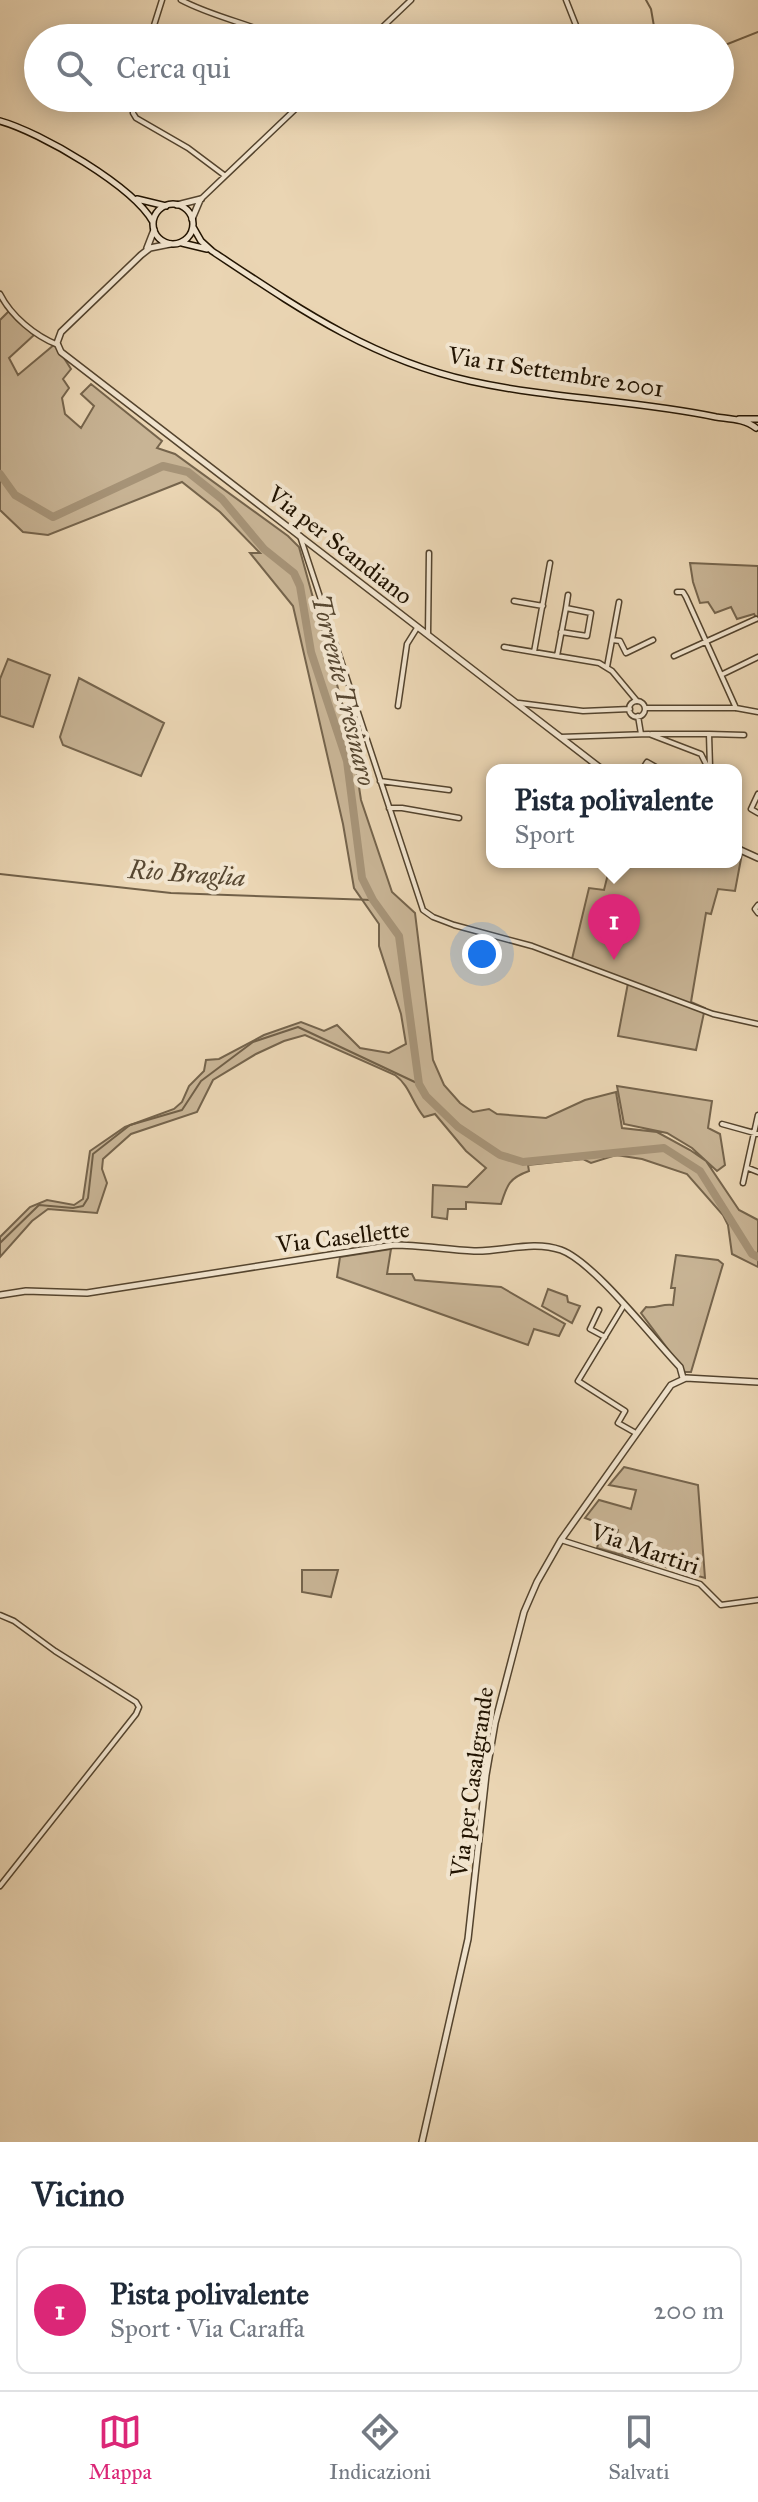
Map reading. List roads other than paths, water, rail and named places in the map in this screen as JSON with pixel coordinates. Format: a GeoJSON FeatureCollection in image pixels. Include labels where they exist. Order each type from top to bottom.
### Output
{"type":"FeatureCollection","features":[{"type":"Feature","properties":{"kind":"street"},"geometry":{"type":"LineString","coordinates":[[154,24],[162,0]]}},
{"type":"Feature","properties":{"kind":"street"},"geometry":{"type":"LineString","coordinates":[[181,0],[215,16],[245,24]]}},
{"type":"Feature","properties":{"kind":"street"},"geometry":{"type":"LineString","coordinates":[[386,24],[411,0]]}},
{"type":"Feature","properties":{"kind":"street"},"geometry":{"type":"LineString","coordinates":[[566,0],[575,24]]}},
{"type":"Feature","properties":{"kind":"street"},"geometry":{"type":"LineString","coordinates":[[133,112],[136,118],[188,148],[224,175]]}},
{"type":"Feature","properties":{"kind":"street"},"geometry":{"type":"LineString","coordinates":[[192,219],[201,199],[292,112]]}},
{"type":"Feature","properties":{"kind":"street"},"geometry":{"type":"LineString","coordinates":[[0,121],[49,141],[136,199],[153,222]]}},
{"type":"Feature","properties":{"kind":"street"},"geometry":{"type":"LineString","coordinates":[[136,199],[166,206],[201,199]]}},
{"type":"Feature","properties":{"kind":"street"},"geometry":{"type":"LineString","coordinates":[[177,205],[187,210],[193,227],[181,243]]}},
{"type":"Feature","properties":{"kind":"street"},"geometry":{"type":"LineString","coordinates":[[58,345],[61,332],[141,255],[151,240],[157,212],[166,206]]}},
{"type":"Feature","properties":{"kind":"street","name":"Via 11 Settembre 2001"},"geometry":{"type":"LineString","coordinates":[[193,227],[201,241],[212,251],[315,320],[372,349],[437,372],[495,386],[668,407],[734,419],[758,419],[757,429],[734,419]]}},
{"type":"Feature","properties":{"kind":"street"},"geometry":{"type":"LineString","coordinates":[[154,230],[160,239],[170,244]]}},
{"type":"Feature","properties":{"kind":"street","name":"Via 11 Settembre 2001"},"geometry":{"type":"LineString","coordinates":[[170,244],[181,243],[212,251]]}},
{"type":"Feature","properties":{"kind":"street"},"geometry":{"type":"LineString","coordinates":[[141,255],[159,244],[170,244]]}},
{"type":"Feature","properties":{"kind":"street","name":"Via per Scandiano"},"geometry":{"type":"LineString","coordinates":[[0,294],[7,307],[22,322],[47,341],[58,345],[64,355],[595,764]]}},
{"type":"Feature","properties":{"kind":"street"},"geometry":{"type":"LineString","coordinates":[[300,536],[423,910],[433,917],[532,946],[713,1014],[758,1024]]}},
{"type":"Feature","properties":{"kind":"street"},"geometry":{"type":"LineString","coordinates":[[428,637],[429,553]]}},
{"type":"Feature","properties":{"kind":"street"},"geometry":{"type":"LineString","coordinates":[[534,652],[550,563]]}},
{"type":"Feature","properties":{"kind":"street"},"geometry":{"type":"LineString","coordinates":[[677,592],[683,592],[686,597],[736,708]]}},
{"type":"Feature","properties":{"kind":"street"},"geometry":{"type":"LineString","coordinates":[[557,656],[568,595]]}},
{"type":"Feature","properties":{"kind":"street"},"geometry":{"type":"LineString","coordinates":[[514,601],[543,606]]}},
{"type":"Feature","properties":{"kind":"street"},"geometry":{"type":"LineString","coordinates":[[607,667],[619,602]]}},
{"type":"Feature","properties":{"kind":"street"},"geometry":{"type":"LineString","coordinates":[[561,632],[587,636],[591,613],[566,608]]}},
{"type":"Feature","properties":{"kind":"street"},"geometry":{"type":"LineString","coordinates":[[674,656],[756,619]]}},
{"type":"Feature","properties":{"kind":"street"},"geometry":{"type":"LineString","coordinates":[[398,706],[407,644],[417,628]]}},
{"type":"Feature","properties":{"kind":"street"},"geometry":{"type":"LineString","coordinates":[[612,640],[620,641],[626,653],[653,640]]}},
{"type":"Feature","properties":{"kind":"street"},"geometry":{"type":"LineString","coordinates":[[504,647],[607,667],[645,708]]}},
{"type":"Feature","properties":{"kind":"street"},"geometry":{"type":"LineString","coordinates":[[723,674],[758,657]]}},
{"type":"Feature","properties":{"kind":"street"},"geometry":{"type":"LineString","coordinates":[[637,701],[632,703],[632,714],[643,714],[645,708]]}},
{"type":"Feature","properties":{"kind":"street"},"geometry":{"type":"LineString","coordinates":[[517,703],[583,711],[630,709]]}},
{"type":"Feature","properties":{"kind":"street"},"geometry":{"type":"LineString","coordinates":[[537,719],[542,708]]}},
{"type":"Feature","properties":{"kind":"street"},"geometry":{"type":"LineString","coordinates":[[645,708],[736,708],[758,712]]}},
{"type":"Feature","properties":{"kind":"street"},"geometry":{"type":"LineString","coordinates":[[638,716],[641,734]]}},
{"type":"Feature","properties":{"kind":"street"},"geometry":{"type":"LineString","coordinates":[[649,734],[701,754],[707,764]]}},
{"type":"Feature","properties":{"kind":"street"},"geometry":{"type":"LineString","coordinates":[[709,734],[710,764]]}},
{"type":"Feature","properties":{"kind":"street"},"geometry":{"type":"LineString","coordinates":[[561,737],[744,735]]}},
{"type":"Feature","properties":{"kind":"street"},"geometry":{"type":"LineString","coordinates":[[380,781],[449,790]]}},
{"type":"Feature","properties":{"kind":"street"},"geometry":{"type":"LineString","coordinates":[[758,794],[751,809],[758,813]]}},
{"type":"Feature","properties":{"kind":"street"},"geometry":{"type":"LineString","coordinates":[[389,808],[459,818]]}},
{"type":"Feature","properties":{"kind":"street"},"geometry":{"type":"LineString","coordinates":[[758,905],[755,909],[758,913]]}},
{"type":"Feature","properties":{"kind":"street"},"geometry":{"type":"LineString","coordinates":[[743,1183],[758,1115]]}},
{"type":"Feature","properties":{"kind":"street"},"geometry":{"type":"LineString","coordinates":[[722,1124],[756,1133]]}},
{"type":"Feature","properties":{"kind":"street"},"geometry":{"type":"LineString","coordinates":[[748,1168],[758,1172]]}},
{"type":"Feature","properties":{"kind":"street","name":"Via Casellette"},"geometry":{"type":"LineString","coordinates":[[0,1295],[26,1291],[87,1293],[394,1245],[427,1245],[472,1251],[537,1247],[560,1250],[570,1255],[624,1305],[680,1367],[683,1378]]}},
{"type":"Feature","properties":{"kind":"street"},"geometry":{"type":"LineString","coordinates":[[624,1305],[578,1381],[625,1411],[618,1423],[634,1432]]}},
{"type":"Feature","properties":{"kind":"street"},"geometry":{"type":"LineString","coordinates":[[599,1310],[590,1329],[605,1337]]}},
{"type":"Feature","properties":{"kind":"street"},"geometry":{"type":"LineString","coordinates":[[683,1378],[758,1382]]}},
{"type":"Feature","properties":{"kind":"street","name":"Via per Casalgrande"},"geometry":{"type":"LineString","coordinates":[[422,2142],[468,1939],[486,1775],[499,1702],[530,1597],[561,1540],[667,1389],[683,1378]]}},
{"type":"Feature","properties":{"kind":"street","name":"Via Martiri"},"geometry":{"type":"LineString","coordinates":[[561,1540],[700,1584],[721,1605],[758,1600]]}},
{"type":"Feature","properties":{"kind":"street"},"geometry":{"type":"LineString","coordinates":[[0,1615],[14,1621],[113,1690],[136,1702],[139,1707],[0,1886]]}},
{"type":"Feature","properties":{"kind":"waterway"},"geometry":{"type":"LineString","coordinates":[[646,0],[654,24]]}},
{"type":"Feature","properties":{"kind":"waterway"},"geometry":{"type":"LineString","coordinates":[[734,41],[758,32]]}},
{"type":"Feature","properties":{"kind":"waterway","name":"Torrente Tresinaro"},"geometry":{"type":"LineString","coordinates":[[0,474],[15,495],[53,517],[163,466],[188,472],[222,499],[264,549],[294,573],[300,586],[311,652],[347,761],[362,878],[373,900],[399,936],[419,1084],[426,1096],[458,1127],[500,1155],[523,1162],[664,1148],[700,1171],[752,1254],[758,1257]]}},
{"type":"Feature","properties":{"kind":"waterway","name":"Rio Braglia"},"geometry":{"type":"LineString","coordinates":[[0,874],[171,893],[373,900]]}},
{"type":"Feature","properties":{"kind":"waterway"},"geometry":{"type":"LineString","coordinates":[[0,1243],[39,1205],[83,1206],[88,1198],[93,1154],[130,1125],[182,1110],[201,1081],[253,1042],[298,1027],[419,1084]]}},
{"type":"Feature","properties":{"kind":"place","name":"Pista polivalente"},"geometry":{"type":"Point","coordinates":[614,960]}}]}
